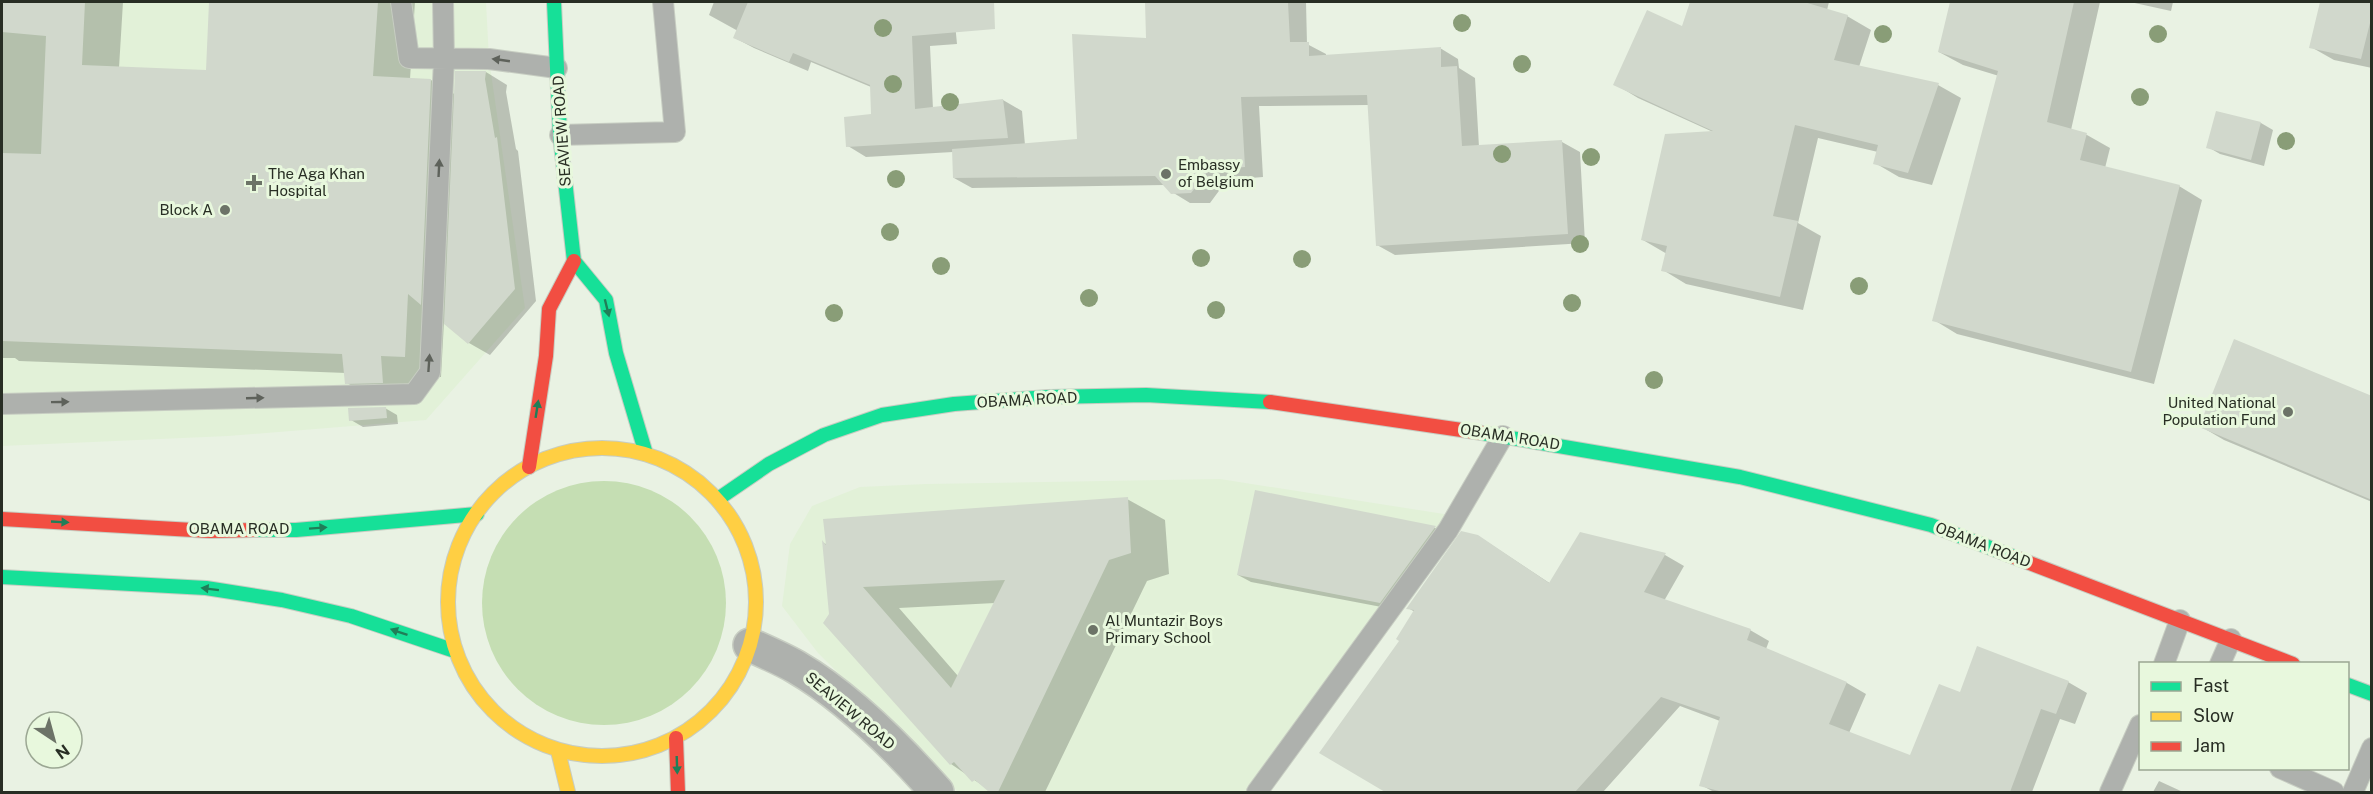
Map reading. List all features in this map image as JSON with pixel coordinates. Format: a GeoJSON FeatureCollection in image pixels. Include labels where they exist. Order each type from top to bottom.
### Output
{"type":"FeatureCollection","features":[{"type":"Feature","properties":{"kind":"street","name":"SEAVIEW ROAD"},"geometry":{"type":"LineString","coordinates":[[554,2],[561,135],[574,261]]}},
{"type":"Feature","properties":{"kind":"street"},"geometry":{"type":"LineString","coordinates":[[529,467],[546,356],[549,309],[574,261],[606,300],[616,353],[646,454]]}},
{"type":"Feature","properties":{"kind":"street","name":"OBAMA ROAD"},"geometry":{"type":"LineString","coordinates":[[718,499],[769,464],[824,435],[882,415],[978,402],[1048,397],[1146,395],[1266,401],[1503,436],[1740,477],[1931,525],[2290,662]]}},
{"type":"Feature","properties":{"kind":"street"},"geometry":{"type":"LineString","coordinates":[[616,448],[646,454],[673,465],[697,479],[718,499],[736,524],[749,552],[756,583],[757,614],[750,645],[739,673],[723,699],[701,720],[676,738],[648,750],[618,756],[588,756],[558,751],[531,740],[506,723],[484,703],[467,678],[455,651],[448,615],[449,580],[459,545],[477,514],[500,487],[529,467],[557,455],[586,449],[616,448]]}},
{"type":"Feature","properties":{"kind":"street","name":"OBAMA ROAD"},"geometry":{"type":"LineString","coordinates":[[2,519],[210,531],[370,525],[477,514]]}},
{"type":"Feature","properties":{"kind":"street"},"geometry":{"type":"LineString","coordinates":[[2,577],[206,588],[271,598],[351,616],[455,651]]}},
{"type":"Feature","properties":{"kind":"street","name":"SEAVIEW ROAD"},"geometry":{"type":"LineString","coordinates":[[750,645],[797,667],[834,694],[870,724],[937,792]]}},
{"type":"Feature","properties":{"kind":"street"},"geometry":{"type":"LineString","coordinates":[[2349,685],[2372,694]]}},
{"type":"Feature","properties":{"kind":"street"},"geometry":{"type":"LineString","coordinates":[[676,738],[678,792]]}},
{"type":"Feature","properties":{"kind":"street"},"geometry":{"type":"LineString","coordinates":[[558,751],[568,792]]}},
{"type":"Feature","properties":{"kind":"lane"},"geometry":{"type":"LineString","coordinates":[[400,2],[409,58]]}},
{"type":"Feature","properties":{"kind":"lane"},"geometry":{"type":"LineString","coordinates":[[407,2],[409,58]]}},
{"type":"Feature","properties":{"kind":"lane"},"geometry":{"type":"LineString","coordinates":[[2,404],[414,394],[430,372],[444,59],[443,2]]}},
{"type":"Feature","properties":{"kind":"lane"},"geometry":{"type":"LineString","coordinates":[[561,135],[675,132],[663,2]]}},
{"type":"Feature","properties":{"kind":"lane"},"geometry":{"type":"LineString","coordinates":[[409,58],[489,59],[557,68]]}},
{"type":"Feature","properties":{"kind":"lane"},"geometry":{"type":"LineString","coordinates":[[1257,792],[1448,530],[1503,436]]}},
{"type":"Feature","properties":{"kind":"lane"},"geometry":{"type":"LineString","coordinates":[[2164,662],[2180,620]]}},
{"type":"Feature","properties":{"kind":"lane"},"geometry":{"type":"LineString","coordinates":[[2220,662],[2231,639]]}},
{"type":"Feature","properties":{"kind":"lane"},"geometry":{"type":"LineString","coordinates":[[2110,792],[2139,727]]}},
{"type":"Feature","properties":{"kind":"lane"},"geometry":{"type":"LineString","coordinates":[[2353,792],[2372,748]]}},
{"type":"Feature","properties":{"kind":"lane"},"geometry":{"type":"LineString","coordinates":[[2284,770],[2334,792]]}},
{"type":"Feature","properties":{"kind":"shaded area","name":"The Aga Khan Hospital"},"geometry":{"type":"Polygon","coordinates":[[[2,2],[486,2],[489,59],[525,308],[426,420],[228,436],[2,446],[2,2]]]}},
{"type":"Feature","properties":{"kind":"shaded area","name":"Al Muntazir Boys Primary School"},"geometry":{"type":"Polygon","coordinates":[[[1220,479],[1444,514],[1463,523],[1269,792],[958,792],[818,653],[782,606],[790,544],[812,506],[860,487],[1220,479]]]}},
{"type":"Feature","properties":{"kind":"green space"},"geometry":{"type":"Polygon","coordinates":[[[604,481],[628,483],[651,490],[672,502],[690,517],[705,535],[717,556],[724,579],[726,603],[724,627],[717,650],[705,671],[690,689],[672,704],[651,716],[628,723],[604,725],[580,723],[557,716],[536,704],[518,689],[503,671],[491,650],[484,627],[482,603],[484,579],[491,556],[503,535],[518,517],[536,502],[557,490],[580,483],[604,481]]]}},
{"type":"Feature","properties":{"kind":"building","name":"The Aga Khan Hospital"},"geometry":{"type":"Polygon","coordinates":[[[2,2],[85,2],[82,65],[206,70],[209,2],[378,2],[373,76],[431,79],[421,305],[408,294],[405,357],[381,356],[383,383],[345,384],[342,354],[2,341],[2,153],[41,154],[46,36],[2,32],[2,2]]]}},
{"type":"Feature","properties":{"kind":"building"},"geometry":{"type":"Polygon","coordinates":[[[748,2],[994,2],[995,29],[912,36],[915,109],[1003,99],[1008,138],[846,147],[844,117],[871,114],[870,85],[793,53],[789,62],[733,38],[748,2]]]}},
{"type":"Feature","properties":{"kind":"building"},"geometry":{"type":"Polygon","coordinates":[[[1145,2],[1288,2],[1290,42],[1309,42],[1309,56],[1441,47],[1441,67],[1457,66],[1462,146],[1562,140],[1568,234],[1376,246],[1367,95],[1241,97],[1245,167],[1209,170],[1191,193],[1171,194],[1155,176],[953,178],[952,149],[1077,139],[1072,34],[1146,38],[1145,2]]]}},
{"type":"Feature","properties":{"kind":"building"},"geometry":{"type":"Polygon","coordinates":[[[1690,2],[1804,2],[1848,15],[1834,60],[1939,83],[1908,173],[1873,164],[1878,145],[1795,125],[1773,216],[1798,221],[1780,297],[1661,271],[1667,246],[1641,240],[1665,134],[1713,131],[1613,85],[1647,10],[1682,26],[1690,2]]]}},
{"type":"Feature","properties":{"kind":"building"},"geometry":{"type":"Polygon","coordinates":[[[1950,2],[2074,2],[2047,122],[2087,133],[2080,160],[2180,185],[2131,372],[1932,321],[1998,71],[1938,52],[1950,2]]]}},
{"type":"Feature","properties":{"kind":"building"},"geometry":{"type":"Polygon","coordinates":[[[2320,2],[2372,2],[2372,15],[2361,59],[2309,48],[2320,2]]]}},
{"type":"Feature","properties":{"kind":"building"},"geometry":{"type":"Polygon","coordinates":[[[455,71],[486,71],[485,79],[495,138],[497,137],[515,289],[468,344],[444,324],[455,71]]]}},
{"type":"Feature","properties":{"kind":"building"},"geometry":{"type":"Polygon","coordinates":[[[2216,111],[2261,122],[2251,160],[2206,148],[2216,111]]]}},
{"type":"Feature","properties":{"kind":"building","name":"United National Population Fund"},"geometry":{"type":"Polygon","coordinates":[[[2234,339],[2372,396],[2372,500],[2199,427],[2234,339]]]}},
{"type":"Feature","properties":{"kind":"building"},"geometry":{"type":"Polygon","coordinates":[[[386,407],[387,418],[349,421],[348,408],[386,407]]]}},
{"type":"Feature","properties":{"kind":"building"},"geometry":{"type":"Polygon","coordinates":[[[1255,490],[1436,526],[1380,603],[1237,575],[1255,490]]]}},
{"type":"Feature","properties":{"kind":"building"},"geometry":{"type":"Polygon","coordinates":[[[1128,497],[1131,553],[1109,560],[998,792],[989,792],[975,780],[972,782],[954,762],[950,765],[823,623],[829,614],[822,540],[826,545],[823,519],[1128,497]],[[1005,580],[863,587],[951,688],[1005,580]]]}},
{"type":"Feature","properties":{"kind":"building"},"geometry":{"type":"Polygon","coordinates":[[[1461,531],[1478,535],[1549,583],[1580,532],[1666,553],[1644,592],[1751,629],[1747,640],[1847,682],[1829,724],[1910,755],[1939,684],[1960,692],[1977,646],[2069,681],[2056,714],[2041,709],[2010,792],[1723,792],[1699,786],[1720,717],[1661,697],[1575,792],[1385,792],[1319,753],[1399,641],[1396,639],[1414,610],[1406,609],[1461,531]]]}},
{"type":"Feature","properties":{"kind":"traffic: fast"},"geometry":{"type":"LineString","coordinates":[[554,2],[560,135],[574,261],[606,300],[616,353],[646,454]]}},
{"type":"Feature","properties":{"kind":"traffic: fast"},"geometry":{"type":"LineString","coordinates":[[718,499],[769,464],[824,435],[882,415],[954,404],[1048,397],[1146,395],[1270,402]]}},
{"type":"Feature","properties":{"kind":"traffic: fast"},"geometry":{"type":"LineString","coordinates":[[1482,433],[1740,477],[1931,525],[2014,557]]}},
{"type":"Feature","properties":{"kind":"traffic: fast"},"geometry":{"type":"LineString","coordinates":[[254,530],[296,530],[477,514]]}},
{"type":"Feature","properties":{"kind":"traffic: fast"},"geometry":{"type":"LineString","coordinates":[[2,577],[206,588],[282,600],[351,616],[455,651]]}},
{"type":"Feature","properties":{"kind":"traffic: fast"},"geometry":{"type":"LineString","coordinates":[[2349,685],[2372,694]]}},
{"type":"Feature","properties":{"kind":"traffic: slow"},"geometry":{"type":"LineString","coordinates":[[602,448],[632,451],[661,460],[688,474],[711,493],[730,516],[744,543],[753,572],[756,602],[753,632],[744,661],[730,688],[711,711],[688,730],[661,744],[632,753],[602,756],[572,753],[543,744],[516,730],[493,711],[474,688],[460,661],[451,632],[448,602],[451,572],[460,543],[474,516],[493,493],[516,474],[543,460],[572,451],[602,448]]}},
{"type":"Feature","properties":{"kind":"traffic: slow"},"geometry":{"type":"LineString","coordinates":[[558,751],[568,792]]}},
{"type":"Feature","properties":{"kind":"traffic: jam"},"geometry":{"type":"LineString","coordinates":[[529,467],[546,356],[549,309],[574,261]]}},
{"type":"Feature","properties":{"kind":"traffic: jam"},"geometry":{"type":"LineString","coordinates":[[1270,402],[1482,433]]}},
{"type":"Feature","properties":{"kind":"traffic: jam"},"geometry":{"type":"LineString","coordinates":[[2,519],[210,531],[254,530]]}},
{"type":"Feature","properties":{"kind":"traffic: jam"},"geometry":{"type":"LineString","coordinates":[[2014,557],[2288,662]]}},
{"type":"Feature","properties":{"kind":"traffic: jam"},"geometry":{"type":"LineString","coordinates":[[676,738],[678,792]]}},
{"type":"Feature","properties":{"kind":"place","name":"Embassy of Belgium"},"geometry":{"type":"Point","coordinates":[1166,174]}},
{"type":"Feature","properties":{"kind":"place","name":"The Aga Khan Hospital"},"geometry":{"type":"Point","coordinates":[254,183]}},
{"type":"Feature","properties":{"kind":"place","name":"Block A"},"geometry":{"type":"Point","coordinates":[225,210]}},
{"type":"Feature","properties":{"kind":"place","name":"United National Population Fund"},"geometry":{"type":"Point","coordinates":[2288,412]}},
{"type":"Feature","properties":{"kind":"place","name":"Al Muntazir Boys Primary School"},"geometry":{"type":"Point","coordinates":[1093,630]}}]}
